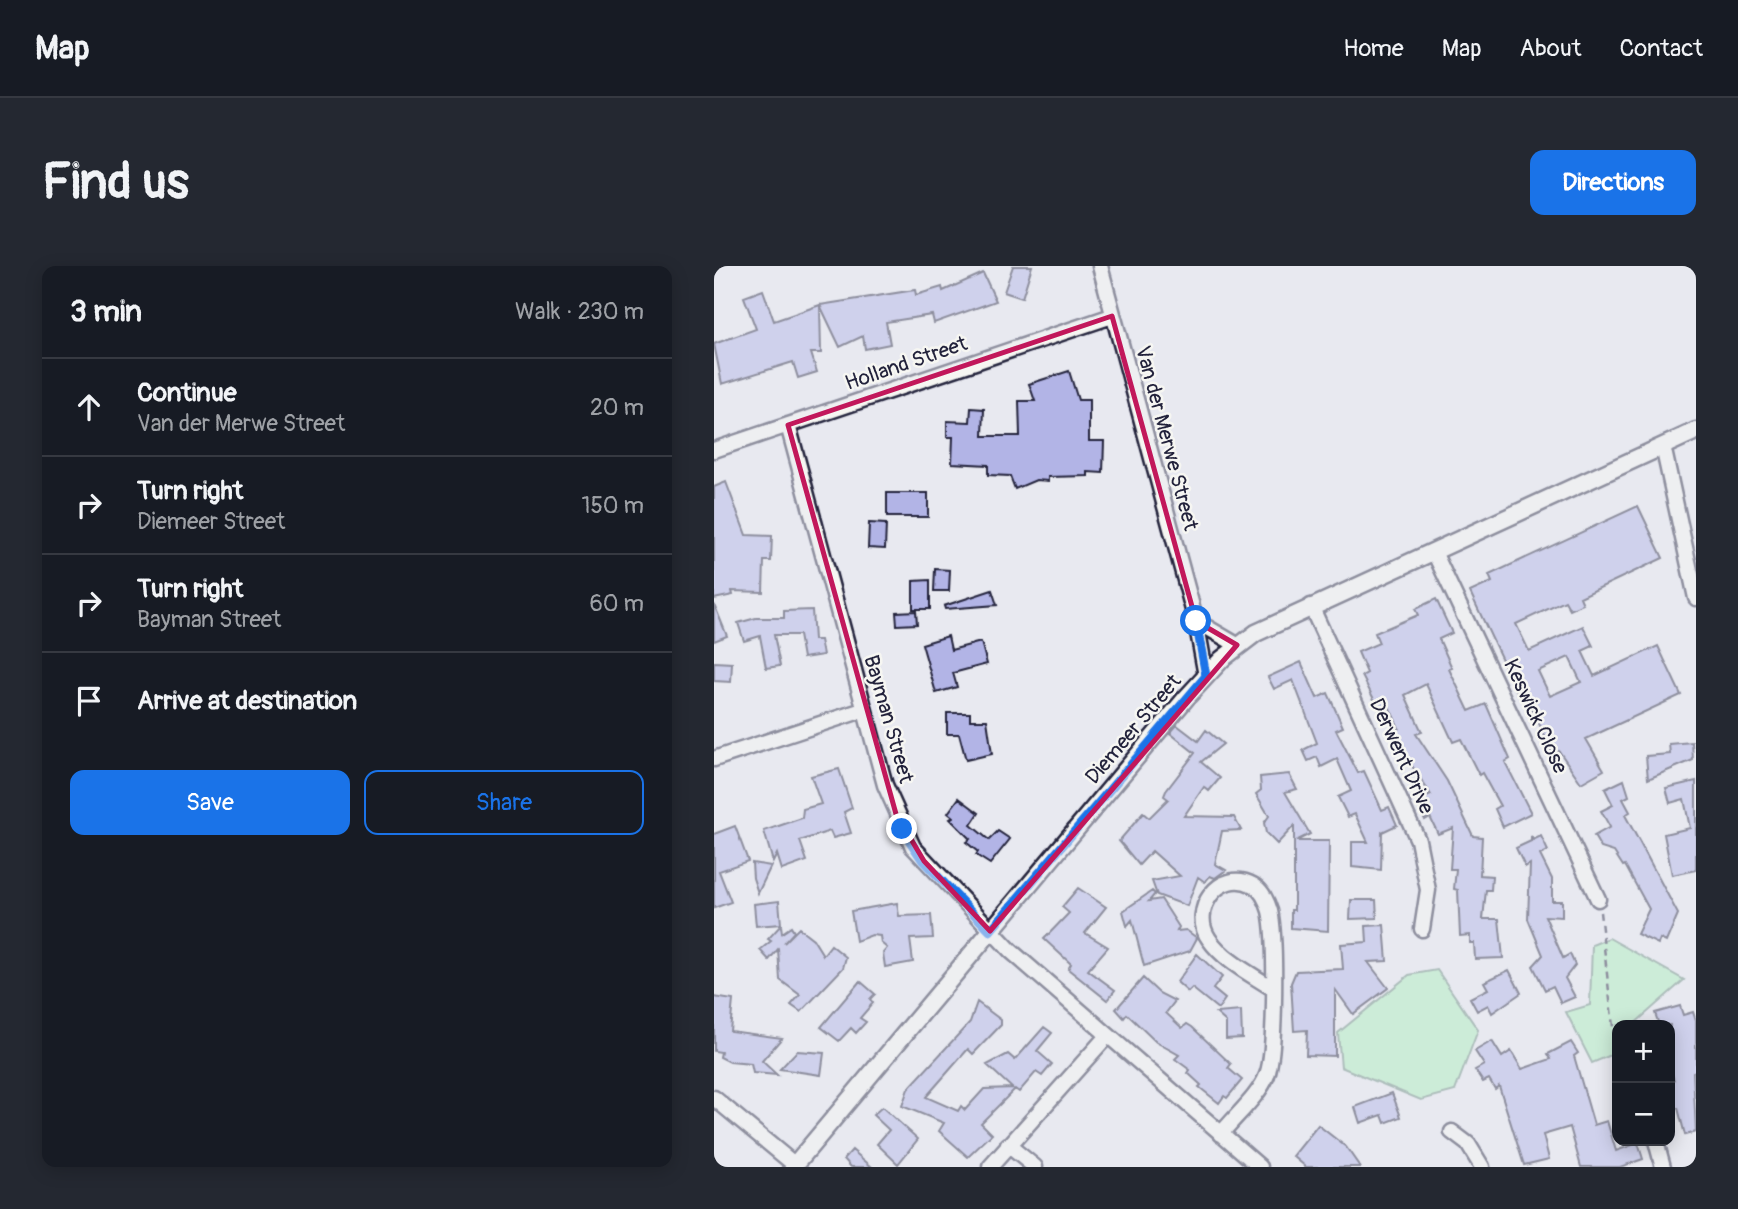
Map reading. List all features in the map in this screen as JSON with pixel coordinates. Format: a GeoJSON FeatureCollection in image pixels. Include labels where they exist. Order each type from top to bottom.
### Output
{"type":"FeatureCollection","features":[{"type":"Feature","properties":{"kind":"street","name":"Van der Merwe Street"},"geometry":{"type":"LineString","coordinates":[[1100,266],[1196,621],[1206,676]]}},
{"type":"Feature","properties":{"kind":"street","name":"Holland Street"},"geometry":{"type":"LineString","coordinates":[[714,450],[1112,316]]}},
{"type":"Feature","properties":{"kind":"street","name":"Bayman Street"},"geometry":{"type":"LineString","coordinates":[[788,425],[863,710],[885,785],[902,829],[923,861],[990,931],[1260,1167]]}},
{"type":"Feature","properties":{"kind":"street","name":"Diemeer Street"},"geometry":{"type":"LineString","coordinates":[[794,1166],[1206,676],[1237,645],[1311,606],[1696,431]]}},
{"type":"Feature","properties":{"kind":"street"},"geometry":{"type":"LineString","coordinates":[[1663,446],[1696,598]]}},
{"type":"Feature","properties":{"kind":"street","name":"Keswick Close"},"geometry":{"type":"LineString","coordinates":[[1434,552],[1598,899]]}},
{"type":"Feature","properties":{"kind":"street","name":"Derwent Drive"},"geometry":{"type":"LineString","coordinates":[[1311,606],[1418,840],[1428,890],[1422,929]]}},
{"type":"Feature","properties":{"kind":"street"},"geometry":{"type":"LineString","coordinates":[[1196,621],[1237,645]]}},
{"type":"Feature","properties":{"kind":"street"},"geometry":{"type":"LineString","coordinates":[[714,760],[863,710]]}},
{"type":"Feature","properties":{"kind":"street"},"geometry":{"type":"LineString","coordinates":[[1221,1134],[1266,1078],[1274,1053],[1272,935],[1267,901],[1260,890],[1250,884],[1237,881],[1225,884],[1207,898],[1202,910],[1204,929],[1224,956],[1272,988]]}},
{"type":"Feature","properties":{"kind":"street"},"geometry":{"type":"LineString","coordinates":[[990,1167],[1107,1036]]}},
{"type":"Feature","properties":{"kind":"street"},"geometry":{"type":"LineString","coordinates":[[714,1098],[794,1166]]}},
{"type":"Feature","properties":{"kind":"street"},"geometry":{"type":"LineString","coordinates":[[1452,1132],[1468,1144],[1482,1167]]}},
{"type":"Feature","properties":{"kind":"street"},"geometry":{"type":"LineString","coordinates":[[1008,1145],[1035,1167]]}},
{"type":"Feature","properties":{"kind":"street"},"geometry":{"type":"LineString","coordinates":[[1657,1146],[1663,1167]]}},
{"type":"Feature","properties":{"kind":"path"},"geometry":{"type":"LineString","coordinates":[[1598,899],[1612,1020]]}},
{"type":"Feature","properties":{"kind":"highlighted area"},"geometry":{"type":"Polygon","coordinates":[[[1112,316],[1196,621],[1237,645],[990,931],[924,861],[896,814],[788,425],[1112,316]]]}},
{"type":"Feature","properties":{"kind":"green space"},"geometry":{"type":"Polygon","coordinates":[[[1609,938],[1684,980],[1639,1020],[1612,1020],[1612,1055],[1592,1063],[1566,1012],[1590,1005],[1592,945],[1609,938]]]}},
{"type":"Feature","properties":{"kind":"green space"},"geometry":{"type":"Polygon","coordinates":[[[1437,970],[1478,1030],[1455,1091],[1421,1100],[1341,1067],[1338,1033],[1409,975],[1437,970]]]}},
{"type":"Feature","properties":{"kind":"building"},"geometry":{"type":"Polygon","coordinates":[[[1013,266],[1032,266],[1022,298],[1004,292],[1013,266]]]}},
{"type":"Feature","properties":{"kind":"building"},"geometry":{"type":"Polygon","coordinates":[[[983,273],[996,301],[934,323],[932,315],[886,322],[890,344],[865,349],[863,336],[840,347],[820,305],[915,290],[916,295],[942,287],[943,291],[983,273]]]}},
{"type":"Feature","properties":{"kind":"building"},"geometry":{"type":"Polygon","coordinates":[[[763,290],[774,321],[820,305],[821,353],[811,353],[817,372],[798,378],[793,362],[722,384],[714,344],[756,329],[744,297],[763,290]]]}},
{"type":"Feature","properties":{"kind":"building"},"geometry":{"type":"Polygon","coordinates":[[[1069,371],[1078,400],[1089,400],[1089,441],[1104,441],[1103,473],[1048,477],[1048,481],[1036,480],[1015,489],[1010,476],[988,475],[988,465],[952,463],[953,437],[947,437],[947,421],[970,422],[971,408],[984,409],[983,436],[1020,436],[1019,401],[1035,401],[1029,384],[1069,371]]]}},
{"type":"Feature","properties":{"kind":"building"},"geometry":{"type":"Polygon","coordinates":[[[726,482],[746,535],[772,536],[771,561],[764,561],[763,592],[732,591],[733,595],[714,599],[714,487],[726,482]]]}},
{"type":"Feature","properties":{"kind":"building"},"geometry":{"type":"Polygon","coordinates":[[[887,493],[928,493],[928,517],[887,517],[887,493]]]}},
{"type":"Feature","properties":{"kind":"building"},"geometry":{"type":"Polygon","coordinates":[[[1638,506],[1663,558],[1580,597],[1583,604],[1570,610],[1565,601],[1516,624],[1529,651],[1583,626],[1593,646],[1582,651],[1594,676],[1658,646],[1681,695],[1586,739],[1604,770],[1581,783],[1559,751],[1553,754],[1525,693],[1519,696],[1470,592],[1492,582],[1489,575],[1638,506]],[[1569,657],[1538,671],[1550,696],[1581,682],[1569,657]]]}},
{"type":"Feature","properties":{"kind":"building"},"geometry":{"type":"Polygon","coordinates":[[[869,523],[886,524],[885,549],[868,548],[869,523]]]}},
{"type":"Feature","properties":{"kind":"building"},"geometry":{"type":"Polygon","coordinates":[[[935,569],[950,570],[949,591],[934,591],[935,569]]]}},
{"type":"Feature","properties":{"kind":"building"},"geometry":{"type":"Polygon","coordinates":[[[930,580],[930,609],[913,609],[913,581],[930,580]]]}},
{"type":"Feature","properties":{"kind":"building"},"geometry":{"type":"Polygon","coordinates":[[[992,590],[997,605],[945,609],[944,606],[992,590]]]}},
{"type":"Feature","properties":{"kind":"building"},"geometry":{"type":"Polygon","coordinates":[[[1436,599],[1452,633],[1439,639],[1452,668],[1449,669],[1469,711],[1486,704],[1510,759],[1505,762],[1531,813],[1503,827],[1495,809],[1500,806],[1482,773],[1479,775],[1461,739],[1453,742],[1426,684],[1405,695],[1422,732],[1416,734],[1447,781],[1473,836],[1482,837],[1480,875],[1492,876],[1491,890],[1486,890],[1483,919],[1499,919],[1503,958],[1475,959],[1474,943],[1470,943],[1470,935],[1460,936],[1458,890],[1454,889],[1456,869],[1450,869],[1453,828],[1438,834],[1430,817],[1425,820],[1417,801],[1431,795],[1397,743],[1392,732],[1399,728],[1388,704],[1379,709],[1362,676],[1367,673],[1358,652],[1379,643],[1375,633],[1418,615],[1415,609],[1436,599]]]}},
{"type":"Feature","properties":{"kind":"building"},"geometry":{"type":"Polygon","coordinates":[[[714,604],[727,636],[714,641],[714,604]]]}},
{"type":"Feature","properties":{"kind":"building"},"geometry":{"type":"Polygon","coordinates":[[[812,610],[814,640],[820,640],[823,655],[803,658],[799,635],[774,635],[780,666],[766,668],[760,636],[744,641],[738,623],[756,618],[784,618],[784,611],[812,610]]]}},
{"type":"Feature","properties":{"kind":"building"},"geometry":{"type":"Polygon","coordinates":[[[916,611],[917,624],[897,625],[896,612],[916,611]]]}},
{"type":"Feature","properties":{"kind":"building"},"geometry":{"type":"Polygon","coordinates":[[[948,636],[951,650],[981,642],[987,664],[953,673],[957,687],[936,693],[922,644],[948,636]]]}},
{"type":"Feature","properties":{"kind":"building"},"geometry":{"type":"Polygon","coordinates":[[[714,662],[732,663],[731,682],[714,681],[714,662]]]}},
{"type":"Feature","properties":{"kind":"building"},"geometry":{"type":"Polygon","coordinates":[[[1301,662],[1317,698],[1328,693],[1343,727],[1336,730],[1358,773],[1364,771],[1382,810],[1389,807],[1397,825],[1382,832],[1381,870],[1352,867],[1352,842],[1368,842],[1355,814],[1348,817],[1338,797],[1351,791],[1337,759],[1321,767],[1317,757],[1308,761],[1303,750],[1317,743],[1293,680],[1274,689],[1268,677],[1301,662]]]}},
{"type":"Feature","properties":{"kind":"building"},"geometry":{"type":"Polygon","coordinates":[[[947,713],[970,713],[970,720],[987,720],[992,754],[966,760],[959,734],[947,734],[947,713]]]}},
{"type":"Feature","properties":{"kind":"building"},"geometry":{"type":"Polygon","coordinates":[[[1177,725],[1198,741],[1206,730],[1223,744],[1201,762],[1220,778],[1209,791],[1204,787],[1184,816],[1234,817],[1241,830],[1222,831],[1215,864],[1226,870],[1215,878],[1210,876],[1205,882],[1198,877],[1187,906],[1157,895],[1152,881],[1180,876],[1152,851],[1139,865],[1119,841],[1143,813],[1149,818],[1168,799],[1164,796],[1166,791],[1195,753],[1170,733],[1177,725]]]}},
{"type":"Feature","properties":{"kind":"building"},"geometry":{"type":"Polygon","coordinates":[[[1692,742],[1693,760],[1648,779],[1646,756],[1670,754],[1669,744],[1692,742]]]}},
{"type":"Feature","properties":{"kind":"building"},"geometry":{"type":"Polygon","coordinates":[[[839,769],[852,808],[844,812],[851,833],[833,838],[830,831],[800,841],[807,861],[782,870],[777,854],[773,862],[764,831],[802,818],[803,809],[821,804],[811,776],[839,769]]]}},
{"type":"Feature","properties":{"kind":"building"},"geometry":{"type":"Polygon","coordinates":[[[1289,774],[1297,789],[1285,792],[1310,834],[1296,841],[1329,841],[1328,931],[1291,928],[1291,910],[1294,910],[1294,826],[1277,844],[1266,833],[1264,823],[1269,816],[1256,794],[1261,790],[1260,777],[1289,774]]]}},
{"type":"Feature","properties":{"kind":"building"},"geometry":{"type":"Polygon","coordinates":[[[1624,780],[1629,796],[1623,799],[1630,812],[1625,815],[1678,914],[1666,942],[1660,939],[1658,944],[1637,934],[1649,909],[1625,865],[1623,866],[1614,852],[1601,848],[1594,836],[1610,827],[1601,811],[1613,805],[1605,789],[1624,780]]]}},
{"type":"Feature","properties":{"kind":"building"},"geometry":{"type":"Polygon","coordinates":[[[1696,781],[1696,870],[1672,875],[1664,834],[1690,828],[1684,799],[1670,803],[1666,788],[1696,781]]]}},
{"type":"Feature","properties":{"kind":"building"},"geometry":{"type":"Polygon","coordinates":[[[959,798],[979,813],[971,825],[989,840],[998,831],[1010,839],[990,864],[976,855],[978,852],[966,842],[970,839],[950,819],[953,817],[948,813],[959,798]]]}},
{"type":"Feature","properties":{"kind":"building"},"geometry":{"type":"Polygon","coordinates":[[[735,826],[748,861],[719,871],[731,902],[714,908],[714,834],[735,826]]]}},
{"type":"Feature","properties":{"kind":"building"},"geometry":{"type":"Polygon","coordinates":[[[1531,836],[1533,840],[1541,836],[1548,851],[1540,855],[1552,879],[1552,901],[1562,901],[1562,917],[1545,916],[1563,958],[1570,954],[1575,965],[1565,978],[1575,997],[1561,1003],[1553,986],[1545,990],[1533,966],[1543,955],[1528,919],[1530,864],[1525,867],[1516,848],[1531,841],[1531,836]]]}},
{"type":"Feature","properties":{"kind":"building"},"geometry":{"type":"Polygon","coordinates":[[[752,863],[771,866],[758,893],[753,878],[752,863]]]}},
{"type":"Feature","properties":{"kind":"building"},"geometry":{"type":"Polygon","coordinates":[[[1078,888],[1106,907],[1085,933],[1108,947],[1088,970],[1115,990],[1107,1000],[1068,969],[1071,964],[1044,939],[1069,913],[1062,907],[1078,888]]]}},
{"type":"Feature","properties":{"kind":"building"},"geometry":{"type":"Polygon","coordinates":[[[1152,891],[1155,894],[1149,901],[1161,899],[1179,927],[1177,931],[1186,930],[1197,938],[1190,951],[1144,966],[1132,920],[1127,926],[1123,911],[1152,891]]]}},
{"type":"Feature","properties":{"kind":"building"},"geometry":{"type":"Polygon","coordinates":[[[1351,900],[1376,900],[1377,918],[1350,919],[1351,900]]]}},
{"type":"Feature","properties":{"kind":"building"},"geometry":{"type":"Polygon","coordinates":[[[779,901],[781,924],[756,926],[754,904],[779,901]]]}},
{"type":"Feature","properties":{"kind":"building"},"geometry":{"type":"Polygon","coordinates":[[[897,903],[899,916],[931,915],[933,938],[910,939],[913,962],[885,967],[883,953],[887,948],[881,943],[880,936],[872,935],[856,941],[851,911],[897,903]]]}},
{"type":"Feature","properties":{"kind":"building"},"geometry":{"type":"Polygon","coordinates":[[[781,925],[782,933],[791,927],[794,932],[784,943],[799,928],[813,939],[823,955],[831,945],[846,957],[843,968],[801,1012],[791,1005],[800,995],[780,980],[778,949],[769,960],[760,950],[771,941],[768,939],[781,925]]]}},
{"type":"Feature","properties":{"kind":"building"},"geometry":{"type":"Polygon","coordinates":[[[1384,925],[1387,961],[1368,962],[1388,988],[1353,1014],[1335,989],[1335,1056],[1306,1055],[1307,1030],[1294,1031],[1291,983],[1296,971],[1343,969],[1341,944],[1367,942],[1366,926],[1384,925]]]}},
{"type":"Feature","properties":{"kind":"building"},"geometry":{"type":"Polygon","coordinates":[[[1197,954],[1222,977],[1213,989],[1225,999],[1218,1009],[1192,988],[1188,992],[1177,982],[1197,954]]]}},
{"type":"Feature","properties":{"kind":"building"},"geometry":{"type":"Polygon","coordinates":[[[1509,970],[1521,993],[1492,1013],[1488,1005],[1477,1011],[1470,998],[1488,989],[1484,982],[1509,970]]]}},
{"type":"Feature","properties":{"kind":"building"},"geometry":{"type":"Polygon","coordinates":[[[1143,978],[1159,993],[1175,1001],[1166,1013],[1182,1028],[1187,1024],[1192,1027],[1231,1064],[1228,1068],[1242,1080],[1227,1098],[1224,1096],[1219,1103],[1199,1087],[1201,1085],[1188,1073],[1190,1070],[1175,1059],[1179,1055],[1156,1042],[1127,1014],[1124,1018],[1116,1009],[1143,978]]]}},
{"type":"Feature","properties":{"kind":"building"},"geometry":{"type":"Polygon","coordinates":[[[860,981],[875,994],[870,999],[873,1003],[860,1018],[866,1022],[856,1033],[851,1028],[839,1041],[821,1027],[860,981]]]}},
{"type":"Feature","properties":{"kind":"building"},"geometry":{"type":"Polygon","coordinates":[[[714,997],[733,1000],[730,1031],[782,1038],[762,1061],[777,1075],[753,1073],[751,1064],[730,1062],[720,1057],[721,1052],[714,1051],[714,997]]]}},
{"type":"Feature","properties":{"kind":"building"},"geometry":{"type":"Polygon","coordinates":[[[977,1002],[1001,1020],[1001,1025],[973,1054],[968,1049],[926,1097],[958,1111],[961,1106],[965,1110],[984,1089],[1012,1088],[987,1065],[1008,1054],[1015,1060],[1044,1027],[1052,1033],[1037,1051],[1052,1064],[1042,1076],[1036,1072],[1019,1092],[1015,1089],[981,1123],[992,1134],[968,1157],[939,1131],[944,1123],[902,1106],[908,1089],[970,1022],[977,1002]]]}},
{"type":"Feature","properties":{"kind":"building"},"geometry":{"type":"Polygon","coordinates":[[[1680,1006],[1683,1015],[1693,1012],[1696,1021],[1696,1071],[1693,1072],[1696,1132],[1685,1135],[1678,1108],[1675,1108],[1675,1020],[1657,1020],[1655,1013],[1680,1006]]]}},
{"type":"Feature","properties":{"kind":"building"},"geometry":{"type":"Polygon","coordinates":[[[1241,1011],[1242,1038],[1226,1039],[1226,1022],[1216,1013],[1241,1011]]]}},
{"type":"Feature","properties":{"kind":"building"},"geometry":{"type":"Polygon","coordinates":[[[1492,1041],[1502,1057],[1511,1051],[1522,1069],[1551,1059],[1548,1054],[1571,1042],[1578,1053],[1574,1056],[1594,1125],[1607,1121],[1612,1146],[1616,1151],[1639,1146],[1643,1159],[1620,1167],[1581,1167],[1570,1127],[1543,1135],[1549,1159],[1524,1165],[1499,1086],[1495,1089],[1489,1079],[1483,1082],[1475,1070],[1484,1065],[1475,1051],[1492,1041]]]}},
{"type":"Feature","properties":{"kind":"building"},"geometry":{"type":"Polygon","coordinates":[[[797,1051],[824,1053],[821,1075],[780,1069],[797,1051]]]}},
{"type":"Feature","properties":{"kind":"building"},"geometry":{"type":"Polygon","coordinates":[[[1392,1093],[1401,1117],[1385,1123],[1382,1115],[1360,1123],[1355,1107],[1392,1093]]]}},
{"type":"Feature","properties":{"kind":"building"},"geometry":{"type":"Polygon","coordinates":[[[882,1107],[918,1139],[898,1164],[877,1144],[889,1130],[873,1115],[882,1107]]]}},
{"type":"Feature","properties":{"kind":"building"},"geometry":{"type":"Polygon","coordinates":[[[1318,1125],[1346,1147],[1360,1167],[1306,1167],[1293,1156],[1318,1125]]]}},
{"type":"Feature","properties":{"kind":"building"},"geometry":{"type":"Polygon","coordinates":[[[852,1150],[872,1167],[851,1167],[844,1159],[852,1150]]]}},
{"type":"Feature","properties":{"kind":"route"},"geometry":{"type":"LineString","coordinates":[[902,829],[923,861],[990,931],[1206,676],[1196,621]]}}]}
